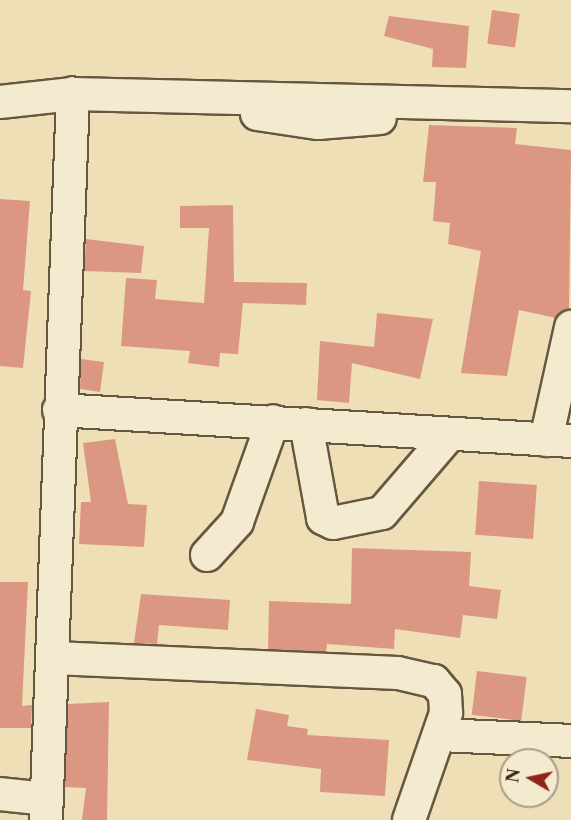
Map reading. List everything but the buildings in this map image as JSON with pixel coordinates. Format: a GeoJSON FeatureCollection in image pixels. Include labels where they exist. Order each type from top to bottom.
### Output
{"type":"FeatureCollection","features":[{"type":"Feature","properties":{"kind":"street"},"geometry":{"type":"LineString","coordinates":[[0,794],[47,809],[54,658],[59,410],[73,94]]}},
{"type":"Feature","properties":{"kind":"street"},"geometry":{"type":"LineString","coordinates":[[0,102],[73,94],[571,106]]}},
{"type":"Feature","properties":{"kind":"street"},"geometry":{"type":"LineString","coordinates":[[59,410],[558,441],[571,327]]}},
{"type":"Feature","properties":{"kind":"street"},"geometry":{"type":"LineString","coordinates":[[207,555],[237,522],[273,422]]}},
{"type":"Feature","properties":{"kind":"street"},"geometry":{"type":"LineString","coordinates":[[306,424],[323,518],[333,523],[382,513],[450,434]]}},
{"type":"Feature","properties":{"kind":"street"},"geometry":{"type":"LineString","coordinates":[[54,658],[398,673],[434,681],[445,694],[440,735],[409,820]]}},
{"type":"Feature","properties":{"kind":"street"},"geometry":{"type":"LineString","coordinates":[[440,735],[571,741]]}}]}
